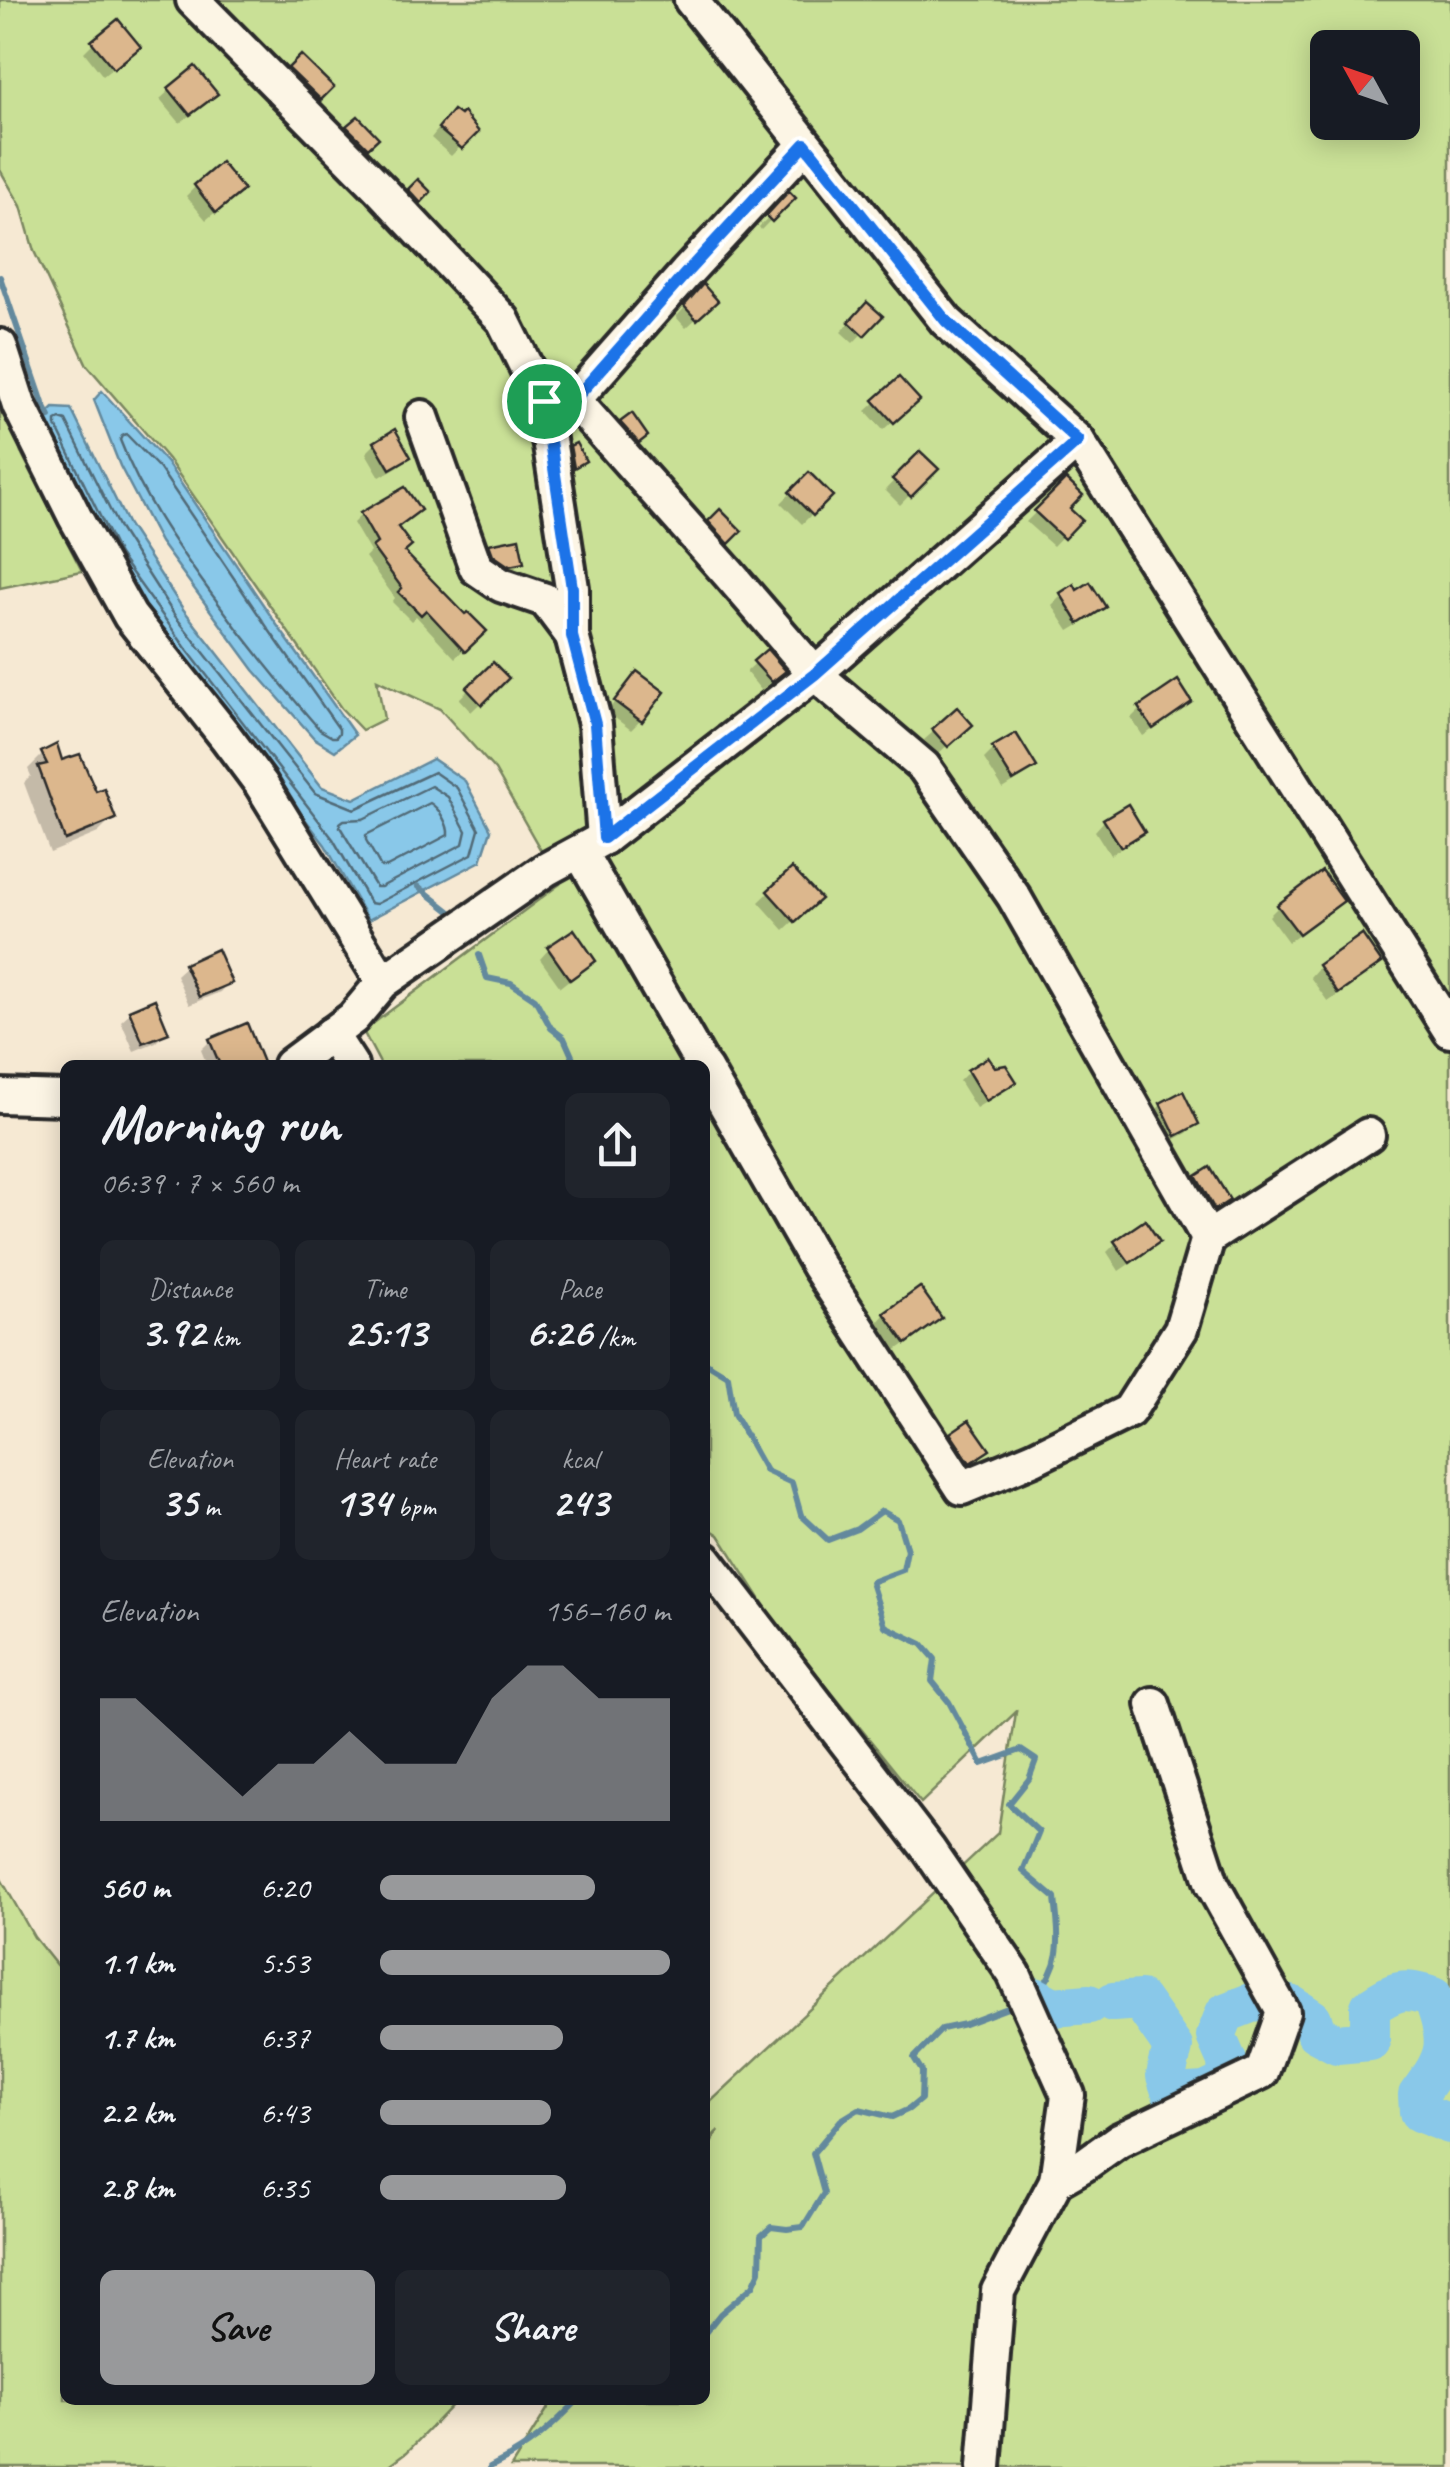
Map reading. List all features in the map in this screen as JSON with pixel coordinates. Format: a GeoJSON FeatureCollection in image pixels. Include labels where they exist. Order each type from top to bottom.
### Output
{"type":"FeatureCollection","features":[{"type":"Feature","properties":{"kind":"street"},"geometry":{"type":"LineString","coordinates":[[193,0],[503,320],[558,401],[728,573],[815,674],[924,767],[1014,897],[1208,1238]]}},
{"type":"Feature","properties":{"kind":"street"},"geometry":{"type":"LineString","coordinates":[[691,0],[946,321],[1078,441],[1450,1031]]}},
{"type":"Feature","properties":{"kind":"street"},"geometry":{"type":"LineString","coordinates":[[700,1060],[592,845],[595,724],[572,636],[558,401],[686,273],[805,144]]}},
{"type":"Feature","properties":{"kind":"street"},"geometry":{"type":"LineString","coordinates":[[0,346],[18,405],[130,616],[260,784],[382,982]]}},
{"type":"Feature","properties":{"kind":"street"},"geometry":{"type":"LineString","coordinates":[[422,417],[476,568],[501,585],[546,600],[572,636]]}},
{"type":"Feature","properties":{"kind":"street"},"geometry":{"type":"LineString","coordinates":[[297,1060],[353,1018],[382,982],[544,870],[592,845],[815,674],[1078,441]]}},
{"type":"Feature","properties":{"kind":"street"},"geometry":{"type":"LineString","coordinates":[[331,1034],[348,1060]]}},
{"type":"Feature","properties":{"kind":"street"},"geometry":{"type":"LineString","coordinates":[[710,1077],[818,1266],[962,1488],[1130,1411],[1181,1329],[1208,1238],[1368,1135]]}},
{"type":"Feature","properties":{"kind":"street"},"geometry":{"type":"LineString","coordinates":[[0,1096],[60,1098]]}},
{"type":"Feature","properties":{"kind":"street"},"geometry":{"type":"LineString","coordinates":[[710,1566],[928,1850],[1014,1974],[1068,2094],[1056,2181],[998,2291],[984,2467]]}},
{"type":"Feature","properties":{"kind":"street"},"geometry":{"type":"LineString","coordinates":[[1056,2181],[1119,2140],[1262,2072],[1283,2012],[1212,1884],[1153,1704]]}},
{"type":"Feature","properties":{"kind":"green space"},"geometry":{"type":"Polygon","coordinates":[[[0,0],[1450,0],[1450,2467],[511,2467],[550,2405],[710,2405],[710,2145],[719,2130],[710,2138],[710,2102],[998,1833],[1016,1712],[921,1803],[777,1625],[719,1535],[710,1529],[710,1060],[378,1060],[363,1031],[560,884],[495,770],[440,709],[377,680],[384,719],[362,730],[341,708],[168,459],[87,365],[34,251],[21,206],[0,170],[0,0]]]}},
{"type":"Feature","properties":{"kind":"green space"},"geometry":{"type":"Polygon","coordinates":[[[0,381],[21,452],[82,571],[0,588],[0,381]]]}},
{"type":"Feature","properties":{"kind":"green space"},"geometry":{"type":"Polygon","coordinates":[[[0,1877],[34,1937],[60,1970],[60,2405],[452,2405],[387,2467],[0,2467],[0,1877]]]}},
{"type":"Feature","properties":{"kind":"water"},"geometry":{"type":"Polygon","coordinates":[[[102,391],[167,463],[355,735],[335,751],[314,738],[254,670],[160,542],[120,466],[94,400],[102,391]]]}},
{"type":"Feature","properties":{"kind":"water"},"geometry":{"type":"Polygon","coordinates":[[[54,408],[71,409],[128,525],[183,609],[322,787],[354,799],[433,759],[465,781],[491,830],[481,861],[368,920],[325,845],[110,561],[42,419],[54,408]]]}},
{"type":"Feature","properties":{"kind":"building"},"geometry":{"type":"Polygon","coordinates":[[[118,19],[141,47],[114,69],[91,41],[118,19]]]}},
{"type":"Feature","properties":{"kind":"building"},"geometry":{"type":"Polygon","coordinates":[[[301,55],[334,87],[321,100],[288,68],[301,55]]]}},
{"type":"Feature","properties":{"kind":"building"},"geometry":{"type":"Polygon","coordinates":[[[195,66],[218,94],[190,115],[168,88],[195,66]]]}},
{"type":"Feature","properties":{"kind":"building"},"geometry":{"type":"Polygon","coordinates":[[[453,110],[460,115],[463,112],[479,132],[462,149],[438,128],[453,110]]]}},
{"type":"Feature","properties":{"kind":"building"},"geometry":{"type":"Polygon","coordinates":[[[358,116],[379,138],[368,148],[346,126],[358,116]]]}},
{"type":"Feature","properties":{"kind":"building"},"geometry":{"type":"Polygon","coordinates":[[[221,162],[244,190],[216,213],[194,185],[221,162]]]}},
{"type":"Feature","properties":{"kind":"building"},"geometry":{"type":"Polygon","coordinates":[[[418,179],[431,192],[421,203],[408,189],[418,179]]]}},
{"type":"Feature","properties":{"kind":"building"},"geometry":{"type":"Polygon","coordinates":[[[789,191],[796,198],[772,222],[766,216],[789,191]]]}},
{"type":"Feature","properties":{"kind":"building"},"geometry":{"type":"Polygon","coordinates":[[[703,284],[718,301],[697,320],[684,306],[703,284]]]}},
{"type":"Feature","properties":{"kind":"building"},"geometry":{"type":"Polygon","coordinates":[[[867,302],[883,316],[864,336],[849,322],[867,302]]]}},
{"type":"Feature","properties":{"kind":"building"},"geometry":{"type":"Polygon","coordinates":[[[899,377],[920,400],[894,423],[873,400],[899,377]]]}},
{"type":"Feature","properties":{"kind":"building"},"geometry":{"type":"Polygon","coordinates":[[[632,413],[648,436],[639,443],[620,422],[632,413]]]}},
{"type":"Feature","properties":{"kind":"building"},"geometry":{"type":"Polygon","coordinates":[[[395,429],[411,457],[390,469],[374,442],[395,429]]]}},
{"type":"Feature","properties":{"kind":"building"},"geometry":{"type":"Polygon","coordinates":[[[576,443],[586,461],[574,468],[570,446],[576,443]]]}},
{"type":"Feature","properties":{"kind":"building"},"geometry":{"type":"Polygon","coordinates":[[[920,451],[939,469],[911,497],[892,479],[920,451]]]}},
{"type":"Feature","properties":{"kind":"building"},"geometry":{"type":"Polygon","coordinates":[[[809,472],[833,496],[813,516],[789,492],[809,472]]]}},
{"type":"Feature","properties":{"kind":"building"},"geometry":{"type":"Polygon","coordinates":[[[1066,479],[1083,495],[1070,509],[1082,520],[1064,539],[1034,511],[1066,479]]]}},
{"type":"Feature","properties":{"kind":"building"},"geometry":{"type":"Polygon","coordinates":[[[405,487],[421,510],[398,527],[412,546],[405,552],[465,614],[468,612],[487,631],[465,652],[426,610],[421,615],[398,592],[402,588],[372,547],[377,543],[360,513],[405,487]]]}},
{"type":"Feature","properties":{"kind":"building"},"geometry":{"type":"Polygon","coordinates":[[[720,509],[742,531],[729,544],[708,521],[720,509]]]}},
{"type":"Feature","properties":{"kind":"building"},"geometry":{"type":"Polygon","coordinates":[[[519,538],[524,563],[509,566],[493,555],[489,544],[519,538]]]}},
{"type":"Feature","properties":{"kind":"building"},"geometry":{"type":"Polygon","coordinates":[[[1090,582],[1106,607],[1079,624],[1060,593],[1074,584],[1077,590],[1090,582]]]}},
{"type":"Feature","properties":{"kind":"building"},"geometry":{"type":"Polygon","coordinates":[[[767,649],[786,671],[772,682],[753,661],[767,649]]]}},
{"type":"Feature","properties":{"kind":"building"},"geometry":{"type":"Polygon","coordinates":[[[493,662],[509,678],[482,705],[466,688],[493,662]]]}},
{"type":"Feature","properties":{"kind":"building"},"geometry":{"type":"Polygon","coordinates":[[[637,671],[665,692],[642,722],[614,701],[637,671]]]}},
{"type":"Feature","properties":{"kind":"building"},"geometry":{"type":"Polygon","coordinates":[[[1178,680],[1192,702],[1153,729],[1138,707],[1178,680]]]}},
{"type":"Feature","properties":{"kind":"building"},"geometry":{"type":"Polygon","coordinates":[[[957,707],[973,725],[948,747],[932,729],[957,707]]]}},
{"type":"Feature","properties":{"kind":"building"},"geometry":{"type":"Polygon","coordinates":[[[1016,733],[1037,767],[1013,781],[992,747],[1016,733]]]}},
{"type":"Feature","properties":{"kind":"building"},"geometry":{"type":"Polygon","coordinates":[[[57,744],[62,760],[80,754],[96,791],[104,788],[116,819],[65,840],[38,766],[47,764],[41,752],[57,744]]]}},
{"type":"Feature","properties":{"kind":"building"},"geometry":{"type":"Polygon","coordinates":[[[1128,804],[1145,832],[1121,847],[1103,819],[1128,804]]]}},
{"type":"Feature","properties":{"kind":"building"},"geometry":{"type":"Polygon","coordinates":[[[792,868],[821,899],[795,922],[767,891],[792,868]]]}},
{"type":"Feature","properties":{"kind":"building"},"geometry":{"type":"Polygon","coordinates":[[[1322,871],[1344,901],[1299,934],[1277,905],[1322,871]]]}},
{"type":"Feature","properties":{"kind":"building"},"geometry":{"type":"Polygon","coordinates":[[[574,929],[596,961],[570,980],[547,947],[574,929]]]}},
{"type":"Feature","properties":{"kind":"building"},"geometry":{"type":"Polygon","coordinates":[[[1362,934],[1382,963],[1338,994],[1318,965],[1362,934]]]}},
{"type":"Feature","properties":{"kind":"building"},"geometry":{"type":"Polygon","coordinates":[[[217,949],[232,983],[199,997],[184,964],[217,949]]]}},
{"type":"Feature","properties":{"kind":"building"},"geometry":{"type":"Polygon","coordinates":[[[155,999],[169,1033],[143,1043],[129,1010],[155,999]]]}},
{"type":"Feature","properties":{"kind":"building"},"geometry":{"type":"Polygon","coordinates":[[[247,1023],[262,1060],[218,1060],[209,1039],[247,1023]]]}},
{"type":"Feature","properties":{"kind":"building"},"geometry":{"type":"Polygon","coordinates":[[[988,1057],[995,1067],[1006,1065],[1017,1082],[986,1101],[967,1070],[988,1057]]]}},
{"type":"Feature","properties":{"kind":"building"},"geometry":{"type":"Polygon","coordinates":[[[1183,1091],[1199,1124],[1176,1136],[1160,1103],[1183,1091]]]}},
{"type":"Feature","properties":{"kind":"building"},"geometry":{"type":"Polygon","coordinates":[[[1210,1167],[1230,1200],[1215,1210],[1196,1176],[1210,1167]]]}},
{"type":"Feature","properties":{"kind":"building"},"geometry":{"type":"Polygon","coordinates":[[[1145,1220],[1160,1242],[1130,1263],[1114,1241],[1145,1220]]]}},
{"type":"Feature","properties":{"kind":"building"},"geometry":{"type":"Polygon","coordinates":[[[920,1287],[942,1318],[906,1344],[884,1313],[920,1287]]]}},
{"type":"Feature","properties":{"kind":"building"},"geometry":{"type":"Polygon","coordinates":[[[969,1420],[990,1450],[970,1463],[950,1433],[969,1420]]]}},
{"type":"Feature","properties":{"kind":"waterway"},"geometry":{"type":"LineString","coordinates":[[0,277],[50,417]]}},
{"type":"Feature","properties":{"kind":"waterway"},"geometry":{"type":"LineString","coordinates":[[418,886],[456,916]]}},
{"type":"Feature","properties":{"kind":"waterway"},"geometry":{"type":"LineString","coordinates":[[479,955],[487,978],[511,983],[535,999],[551,1028],[564,1038],[574,1060]]}},
{"type":"Feature","properties":{"kind":"waterway"},"geometry":{"type":"LineString","coordinates":[[710,1365],[728,1376],[734,1414],[766,1471],[792,1483],[801,1515],[828,1540],[857,1529],[882,1511],[898,1520],[907,1550],[903,1570],[871,1582],[885,1626],[922,1644],[935,1659],[932,1681],[949,1702],[982,1764],[1021,1750],[1036,1760],[1029,1779],[1009,1804],[1039,1832],[1023,1871],[1055,1898],[1058,1950],[1051,1972],[1036,1995]]}},
{"type":"Feature","properties":{"kind":"waterway"},"geometry":{"type":"LineString","coordinates":[[1113,2002],[1140,2000],[1173,2047],[1166,2076],[1172,2094],[1205,2092],[1228,2081],[1227,2061],[1216,2036],[1225,2013],[1261,1999],[1291,2005],[1312,2019],[1316,2033],[1337,2044],[1370,2041],[1370,2007],[1387,1997],[1407,1991],[1433,1997],[1442,2027],[1443,2049],[1418,2095],[1419,2112],[1450,2124]]}},
{"type":"Feature","properties":{"kind":"waterway"},"geometry":{"type":"LineString","coordinates":[[1035,1997],[1053,2007],[1089,2004]]}},
{"type":"Feature","properties":{"kind":"waterway"},"geometry":{"type":"LineString","coordinates":[[710,2327],[753,2286],[760,2271],[761,2236],[771,2227],[803,2227],[824,2193],[813,2153],[841,2120],[859,2109],[892,2117],[909,2109],[921,2099],[922,2071],[914,2058],[942,2029],[1013,2006]]}},
{"type":"Feature","properties":{"kind":"waterway"},"geometry":{"type":"LineString","coordinates":[[490,2467],[537,2438],[573,2405]]}},
{"type":"Feature","properties":{"kind":"route"},"geometry":{"type":"LineString","coordinates":[[805,144],[946,321],[1078,441],[815,674],[604,838],[595,724],[572,636],[572,588],[544,401],[574,400],[805,144]]}}]}
